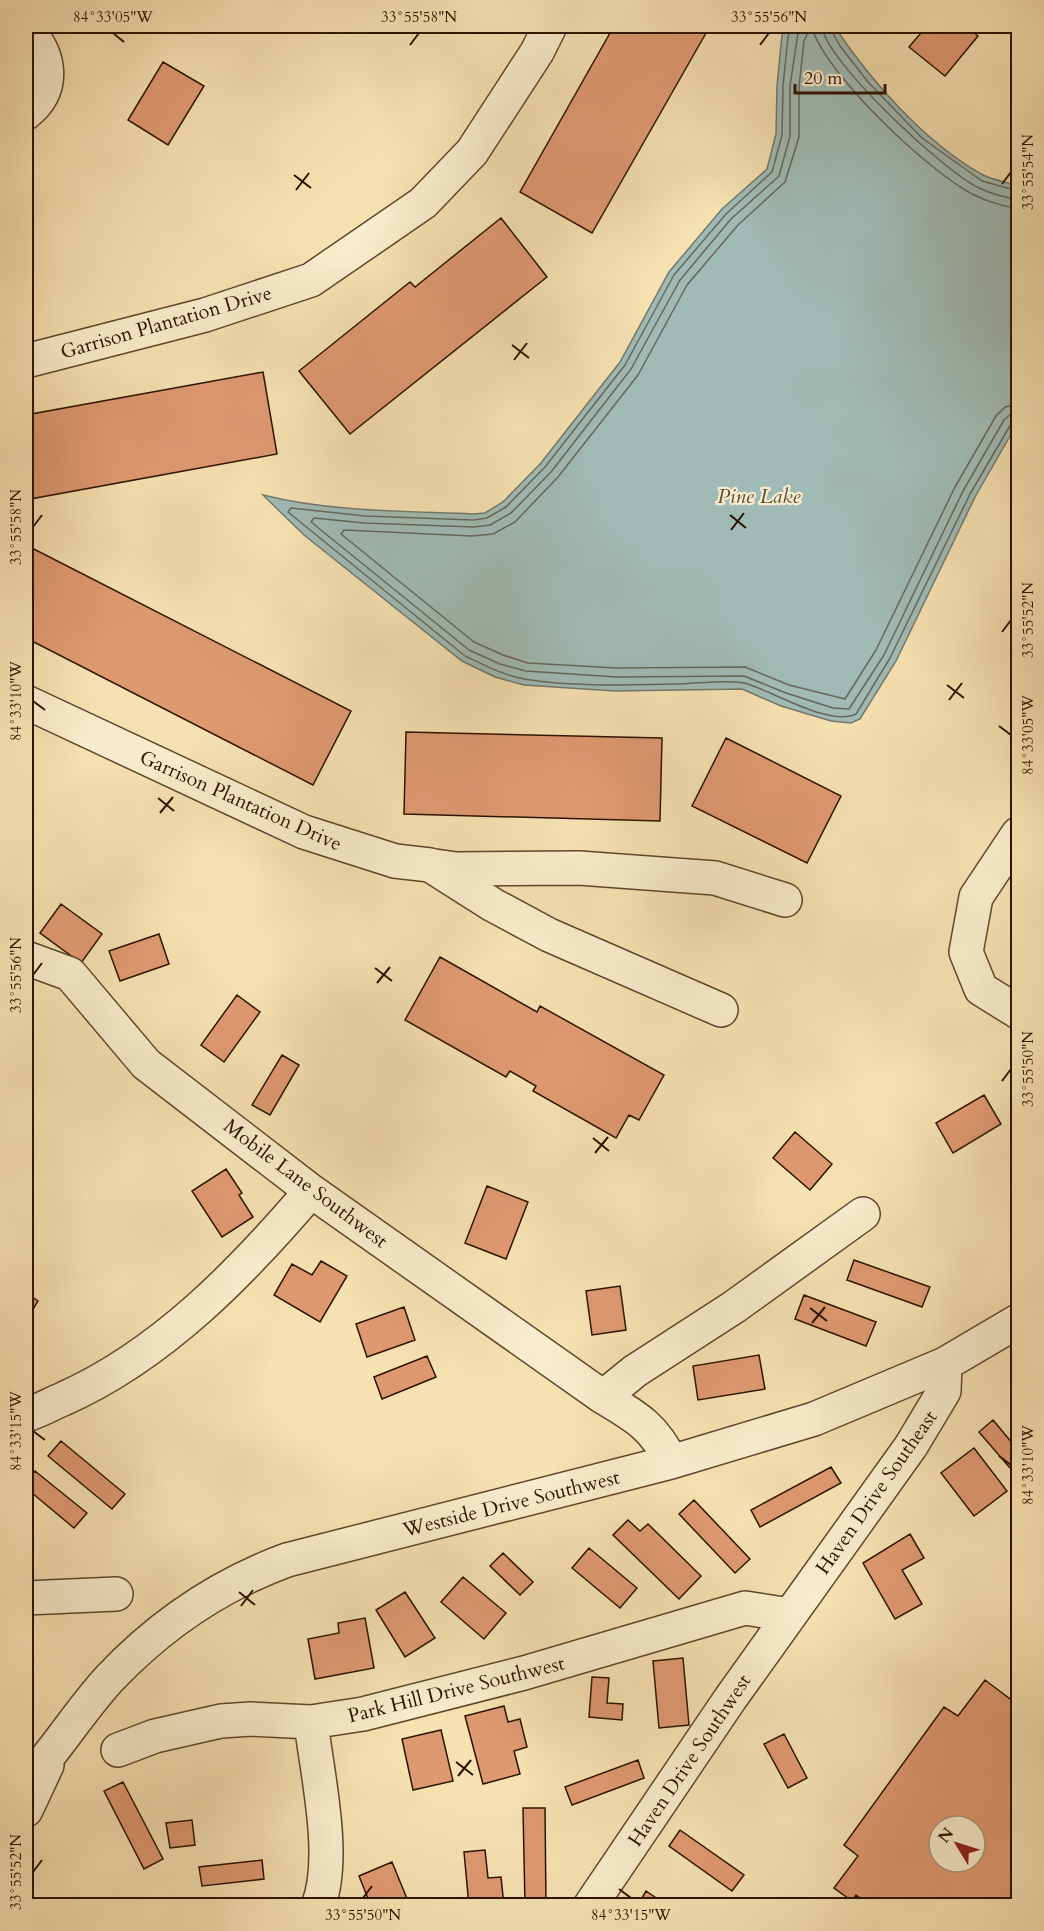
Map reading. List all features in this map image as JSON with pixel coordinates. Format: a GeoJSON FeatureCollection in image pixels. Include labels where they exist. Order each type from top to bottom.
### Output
{"type":"FeatureCollection","features":[{"type":"Feature","properties":{"kind":"street","name":"Garrison Plantation Drive"},"geometry":{"type":"LineString","coordinates":[[26,361],[205,315],[311,280],[423,203],[472,152],[537,52],[550,26]]}},
{"type":"Feature","properties":{"kind":"street"},"geometry":{"type":"LineString","coordinates":[[26,30],[39,43],[46,64],[46,87],[34,106],[26,112]]}},
{"type":"Feature","properties":{"kind":"street","name":"Garrison Plantation Drive"},"geometry":{"type":"LineString","coordinates":[[26,702],[304,832],[395,861],[456,869],[579,868],[715,878],[785,900]]}},
{"type":"Feature","properties":{"kind":"street"},"geometry":{"type":"LineString","coordinates":[[1018,834],[976,897],[966,952],[981,989],[1018,1012]]}},
{"type":"Feature","properties":{"kind":"street","name":"Garrison Plantation Drive"},"geometry":{"type":"LineString","coordinates":[[430,866],[492,906],[549,934],[721,1010]]}},
{"type":"Feature","properties":{"kind":"street","name":"Mobile Lane Southwest"},"geometry":{"type":"LineString","coordinates":[[26,958],[70,974],[146,1064],[311,1191],[603,1397],[649,1426],[662,1441],[671,1462]]}},
{"type":"Feature","properties":{"kind":"street"},"geometry":{"type":"LineString","coordinates":[[26,1415],[99,1383],[160,1339],[267,1243],[311,1191]]}},
{"type":"Feature","properties":{"kind":"street"},"geometry":{"type":"LineString","coordinates":[[603,1397],[635,1371],[734,1307],[863,1214]]}},
{"type":"Feature","properties":{"kind":"street","name":"Westside Drive Southwest"},"geometry":{"type":"LineString","coordinates":[[26,1783],[51,1755],[78,1716],[140,1649],[168,1625],[251,1573],[298,1557],[671,1462],[814,1419],[945,1364],[1018,1321]]}},
{"type":"Feature","properties":{"kind":"street","name":"Haven Drive Southeast"},"geometry":{"type":"LineString","coordinates":[[790,1615],[911,1446],[944,1391],[945,1364]]}},
{"type":"Feature","properties":{"kind":"street"},"geometry":{"type":"LineString","coordinates":[[26,1598],[116,1594]]}},
{"type":"Feature","properties":{"kind":"street","name":"Park Hill Drive Southwest"},"geometry":{"type":"LineString","coordinates":[[118,1750],[155,1737],[221,1721],[251,1719],[311,1722],[363,1714],[524,1673],[745,1608],[790,1615]]}},
{"type":"Feature","properties":{"kind":"street","name":"Haven Drive Southwest"},"geometry":{"type":"LineString","coordinates":[[590,1905],[790,1615]]}},
{"type":"Feature","properties":{"kind":"street"},"geometry":{"type":"LineString","coordinates":[[311,1722],[326,1856],[324,1889],[318,1905]]}},
{"type":"Feature","properties":{"kind":"street","name":"Westside Drive Southwest"},"geometry":{"type":"LineString","coordinates":[[26,1810],[51,1755]]}},
{"type":"Feature","properties":{"kind":"water","name":"Pine Lake"},"geometry":{"type":"Polygon","coordinates":[[[787,26],[834,26],[864,68],[900,109],[940,146],[983,175],[1018,186],[1018,422],[975,497],[896,661],[860,719],[851,723],[831,721],[781,706],[742,689],[615,691],[524,685],[495,677],[462,661],[304,535],[263,495],[341,508],[473,514],[485,513],[503,502],[541,463],[620,362],[669,272],[722,209],[767,169],[776,134],[777,86],[782,35],[787,26]]]}},
{"type":"Feature","properties":{"kind":"building"},"geometry":{"type":"Polygon","coordinates":[[[614,26],[710,26],[592,233],[520,192],[614,26]]]}},
{"type":"Feature","properties":{"kind":"building"},"geometry":{"type":"Polygon","coordinates":[[[927,26],[966,26],[978,36],[945,76],[909,47],[927,26]]]}},
{"type":"Feature","properties":{"kind":"building"},"geometry":{"type":"Polygon","coordinates":[[[163,62],[204,86],[168,145],[128,120],[163,62]]]}},
{"type":"Feature","properties":{"kind":"building"},"geometry":{"type":"Polygon","coordinates":[[[501,218],[547,277],[350,434],[299,371],[410,282],[415,287],[501,218]]]}},
{"type":"Feature","properties":{"kind":"building"},"geometry":{"type":"Polygon","coordinates":[[[263,372],[277,454],[30,499],[26,474],[26,415],[263,372]]]}},
{"type":"Feature","properties":{"kind":"building"},"geometry":{"type":"Polygon","coordinates":[[[26,545],[351,711],[313,785],[26,638],[26,545]]]}},
{"type":"Feature","properties":{"kind":"building"},"geometry":{"type":"Polygon","coordinates":[[[406,732],[662,738],[660,821],[404,814],[406,732]]]}},
{"type":"Feature","properties":{"kind":"building"},"geometry":{"type":"Polygon","coordinates":[[[726,738],[841,796],[807,863],[692,806],[726,738]]]}},
{"type":"Feature","properties":{"kind":"building"},"geometry":{"type":"Polygon","coordinates":[[[61,904],[102,934],[81,963],[40,933],[61,904]]]}},
{"type":"Feature","properties":{"kind":"building"},"geometry":{"type":"Polygon","coordinates":[[[159,934],[169,964],[120,981],[109,951],[159,934]]]}},
{"type":"Feature","properties":{"kind":"building"},"geometry":{"type":"Polygon","coordinates":[[[440,957],[537,1012],[540,1006],[664,1075],[639,1120],[629,1115],[616,1138],[533,1091],[536,1086],[510,1071],[506,1077],[405,1020],[440,957]]]}},
{"type":"Feature","properties":{"kind":"building"},"geometry":{"type":"Polygon","coordinates":[[[237,995],[260,1012],[224,1062],[201,1045],[237,995]]]}},
{"type":"Feature","properties":{"kind":"building"},"geometry":{"type":"Polygon","coordinates":[[[282,1055],[299,1065],[270,1115],[252,1105],[282,1055]]]}},
{"type":"Feature","properties":{"kind":"building"},"geometry":{"type":"Polygon","coordinates":[[[984,1095],[1001,1124],[953,1153],[936,1123],[984,1095]]]}},
{"type":"Feature","properties":{"kind":"building"},"geometry":{"type":"Polygon","coordinates":[[[795,1132],[832,1164],[810,1190],[773,1158],[795,1132]]]}},
{"type":"Feature","properties":{"kind":"building"},"geometry":{"type":"Polygon","coordinates":[[[226,1169],[242,1193],[239,1195],[253,1217],[222,1237],[192,1191],[226,1169]]]}},
{"type":"Feature","properties":{"kind":"building"},"geometry":{"type":"Polygon","coordinates":[[[487,1186],[528,1202],[506,1259],[465,1243],[487,1186]]]}},
{"type":"Feature","properties":{"kind":"building"},"geometry":{"type":"Polygon","coordinates":[[[854,1260],[930,1287],[922,1307],[847,1280],[854,1260]]]}},
{"type":"Feature","properties":{"kind":"building"},"geometry":{"type":"Polygon","coordinates":[[[321,1261],[347,1276],[320,1322],[274,1295],[292,1264],[312,1275],[321,1261]]]}},
{"type":"Feature","properties":{"kind":"building"},"geometry":{"type":"Polygon","coordinates":[[[620,1286],[626,1330],[592,1335],[586,1291],[620,1286]]]}},
{"type":"Feature","properties":{"kind":"building"},"geometry":{"type":"Polygon","coordinates":[[[26,1293],[38,1301],[26,1321],[26,1293]]]}},
{"type":"Feature","properties":{"kind":"building"},"geometry":{"type":"Polygon","coordinates":[[[804,1295],[876,1322],[866,1346],[795,1319],[804,1295]]]}},
{"type":"Feature","properties":{"kind":"building"},"geometry":{"type":"Polygon","coordinates":[[[404,1307],[415,1340],[367,1357],[356,1324],[404,1307]]]}},
{"type":"Feature","properties":{"kind":"building"},"geometry":{"type":"Polygon","coordinates":[[[759,1355],[765,1389],[698,1400],[693,1366],[759,1355]]]}},
{"type":"Feature","properties":{"kind":"building"},"geometry":{"type":"Polygon","coordinates":[[[427,1356],[436,1377],[382,1399],[374,1377],[427,1356]]]}},
{"type":"Feature","properties":{"kind":"building"},"geometry":{"type":"Polygon","coordinates":[[[993,1420],[1018,1450],[1018,1473],[1016,1475],[979,1432],[993,1420]]]}},
{"type":"Feature","properties":{"kind":"building"},"geometry":{"type":"Polygon","coordinates":[[[61,1441],[125,1494],[112,1509],[48,1456],[61,1441]]]}},
{"type":"Feature","properties":{"kind":"building"},"geometry":{"type":"Polygon","coordinates":[[[974,1448],[1007,1491],[974,1516],[941,1473],[974,1448]]]}},
{"type":"Feature","properties":{"kind":"building"},"geometry":{"type":"Polygon","coordinates":[[[831,1467],[841,1483],[760,1527],[751,1510],[831,1467]]]}},
{"type":"Feature","properties":{"kind":"building"},"geometry":{"type":"Polygon","coordinates":[[[35,1471],[87,1513],[74,1528],[26,1488],[26,1482],[35,1471]]]}},
{"type":"Feature","properties":{"kind":"building"},"geometry":{"type":"Polygon","coordinates":[[[694,1500],[750,1559],[735,1573],[679,1514],[694,1500]]]}},
{"type":"Feature","properties":{"kind":"building"},"geometry":{"type":"Polygon","coordinates":[[[628,1520],[640,1531],[648,1524],[701,1576],[679,1599],[613,1535],[628,1520]]]}},
{"type":"Feature","properties":{"kind":"building"},"geometry":{"type":"Polygon","coordinates":[[[910,1534],[924,1558],[902,1570],[922,1604],[895,1619],[863,1563],[910,1534]]]}},
{"type":"Feature","properties":{"kind":"building"},"geometry":{"type":"Polygon","coordinates":[[[589,1548],[637,1588],[620,1608],[572,1568],[589,1548]]]}},
{"type":"Feature","properties":{"kind":"building"},"geometry":{"type":"Polygon","coordinates":[[[503,1553],[533,1582],[520,1595],[490,1566],[503,1553]]]}},
{"type":"Feature","properties":{"kind":"building"},"geometry":{"type":"Polygon","coordinates":[[[463,1577],[506,1613],[484,1639],[441,1602],[463,1577]]]}},
{"type":"Feature","properties":{"kind":"building"},"geometry":{"type":"Polygon","coordinates":[[[405,1592],[435,1638],[405,1657],[376,1610],[405,1592]]]}},
{"type":"Feature","properties":{"kind":"building"},"geometry":{"type":"Polygon","coordinates":[[[365,1618],[374,1668],[315,1679],[308,1639],[339,1633],[338,1623],[365,1618]]]}},
{"type":"Feature","properties":{"kind":"building"},"geometry":{"type":"Polygon","coordinates":[[[683,1658],[689,1725],[659,1728],[653,1661],[683,1658]]]}},
{"type":"Feature","properties":{"kind":"building"},"geometry":{"type":"Polygon","coordinates":[[[592,1677],[609,1678],[607,1703],[623,1704],[622,1720],[589,1717],[592,1677]]]}},
{"type":"Feature","properties":{"kind":"building"},"geometry":{"type":"Polygon","coordinates":[[[985,1680],[1018,1705],[1018,1906],[870,1906],[856,1895],[852,1901],[834,1888],[858,1856],[844,1845],[944,1707],[958,1716],[985,1680]]]}},
{"type":"Feature","properties":{"kind":"building"},"geometry":{"type":"Polygon","coordinates":[[[504,1706],[508,1722],[520,1719],[527,1747],[514,1751],[520,1774],[483,1784],[465,1716],[504,1706]]]}},
{"type":"Feature","properties":{"kind":"building"},"geometry":{"type":"Polygon","coordinates":[[[441,1730],[453,1781],[413,1790],[402,1739],[441,1730]]]}},
{"type":"Feature","properties":{"kind":"building"},"geometry":{"type":"Polygon","coordinates":[[[784,1734],[807,1778],[788,1788],[764,1744],[784,1734]]]}},
{"type":"Feature","properties":{"kind":"building"},"geometry":{"type":"Polygon","coordinates":[[[638,1760],[644,1778],[572,1805],[565,1787],[638,1760]]]}},
{"type":"Feature","properties":{"kind":"building"},"geometry":{"type":"Polygon","coordinates":[[[123,1782],[163,1859],[144,1869],[104,1791],[123,1782]]]}},
{"type":"Feature","properties":{"kind":"building"},"geometry":{"type":"Polygon","coordinates":[[[523,1808],[545,1808],[546,1906],[525,1906],[523,1808]]]}},
{"type":"Feature","properties":{"kind":"building"},"geometry":{"type":"Polygon","coordinates":[[[192,1820],[195,1845],[170,1848],[166,1823],[192,1820]]]}},
{"type":"Feature","properties":{"kind":"building"},"geometry":{"type":"Polygon","coordinates":[[[680,1830],[744,1875],[732,1891],[669,1846],[680,1830]]]}},
{"type":"Feature","properties":{"kind":"building"},"geometry":{"type":"Polygon","coordinates":[[[485,1850],[488,1878],[501,1877],[504,1906],[469,1906],[464,1852],[485,1850]]]}},
{"type":"Feature","properties":{"kind":"building"},"geometry":{"type":"Polygon","coordinates":[[[262,1860],[264,1879],[202,1886],[199,1867],[262,1860]]]}},
{"type":"Feature","properties":{"kind":"building"},"geometry":{"type":"Polygon","coordinates":[[[392,1862],[410,1906],[371,1906],[359,1876],[392,1862]]]}},
{"type":"Feature","properties":{"kind":"building"},"geometry":{"type":"Polygon","coordinates":[[[646,1891],[668,1906],[637,1906],[646,1891]]]}}]}
